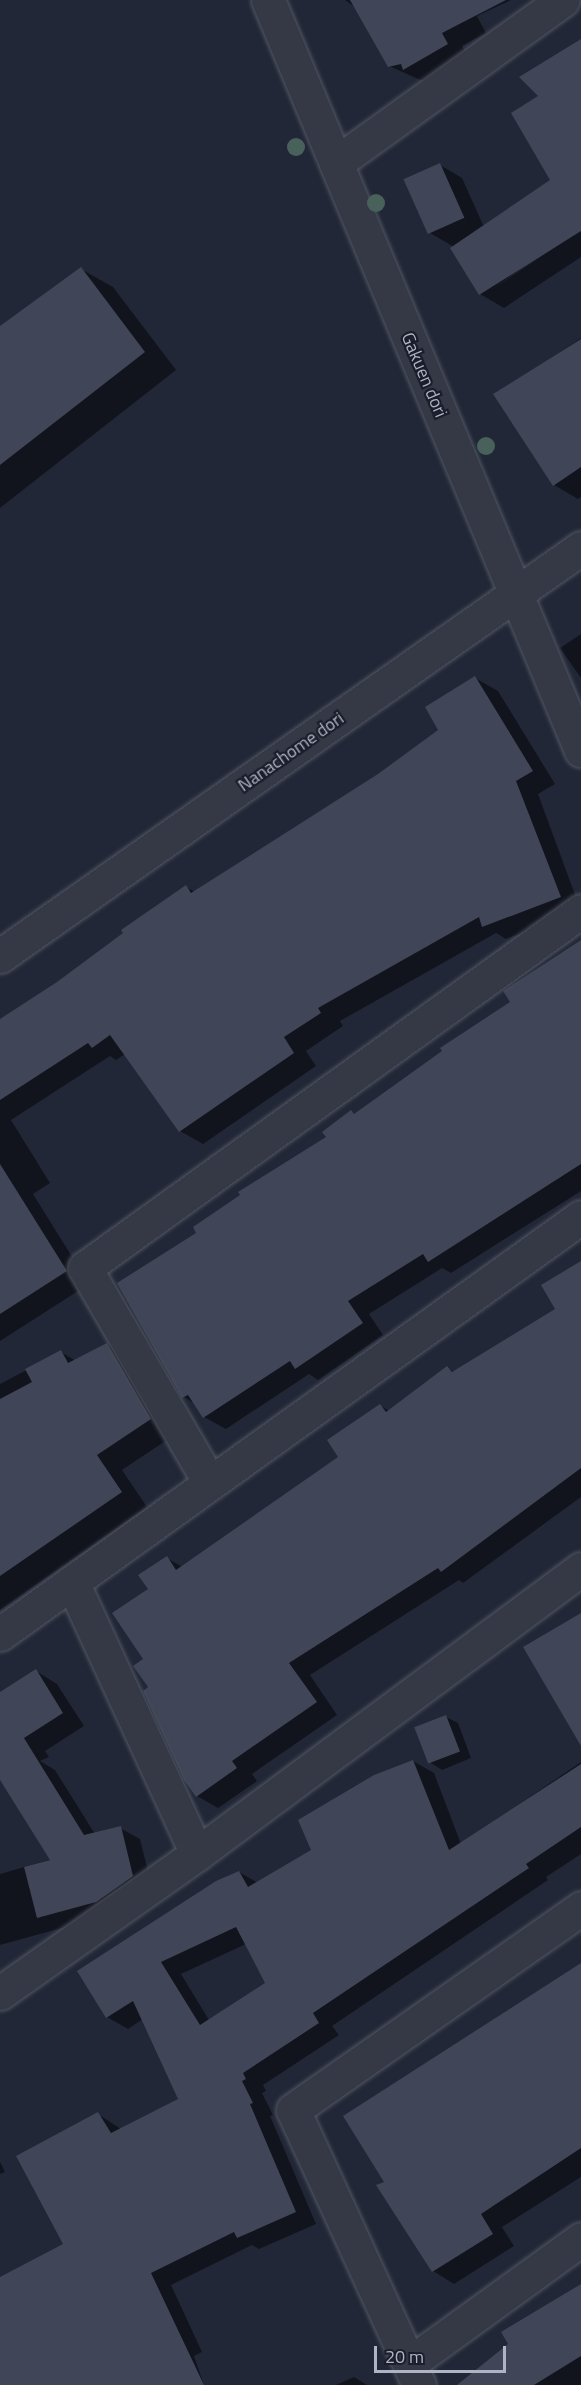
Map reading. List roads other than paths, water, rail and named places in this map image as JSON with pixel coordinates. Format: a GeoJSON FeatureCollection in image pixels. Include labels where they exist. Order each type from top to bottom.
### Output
{"type":"FeatureCollection","features":[{"type":"Feature","properties":{"kind":"street","name":"Gakuen dori"},"geometry":{"type":"LineString","coordinates":[[268,0],[581,750]]}},
{"type":"Feature","properties":{"kind":"street"},"geometry":{"type":"LineString","coordinates":[[336,163],[563,0]]}},
{"type":"Feature","properties":{"kind":"street","name":"Nanachome dori"},"geometry":{"type":"LineString","coordinates":[[0,956],[581,548]]}},
{"type":"Feature","properties":{"kind":"street"},"geometry":{"type":"LineString","coordinates":[[210,1483],[85,1268],[581,911]]}},
{"type":"Feature","properties":{"kind":"street"},"geometry":{"type":"LineString","coordinates":[[0,1634],[581,1217]]}},
{"type":"Feature","properties":{"kind":"street"},"geometry":{"type":"LineString","coordinates":[[0,1992],[197,1854],[581,1569]]}},
{"type":"Feature","properties":{"kind":"street"},"geometry":{"type":"LineString","coordinates":[[72,1582],[197,1854]]}},
{"type":"Feature","properties":{"kind":"street"},"geometry":{"type":"LineString","coordinates":[[581,1908],[293,2110],[415,2374],[581,2240]]}}]}
